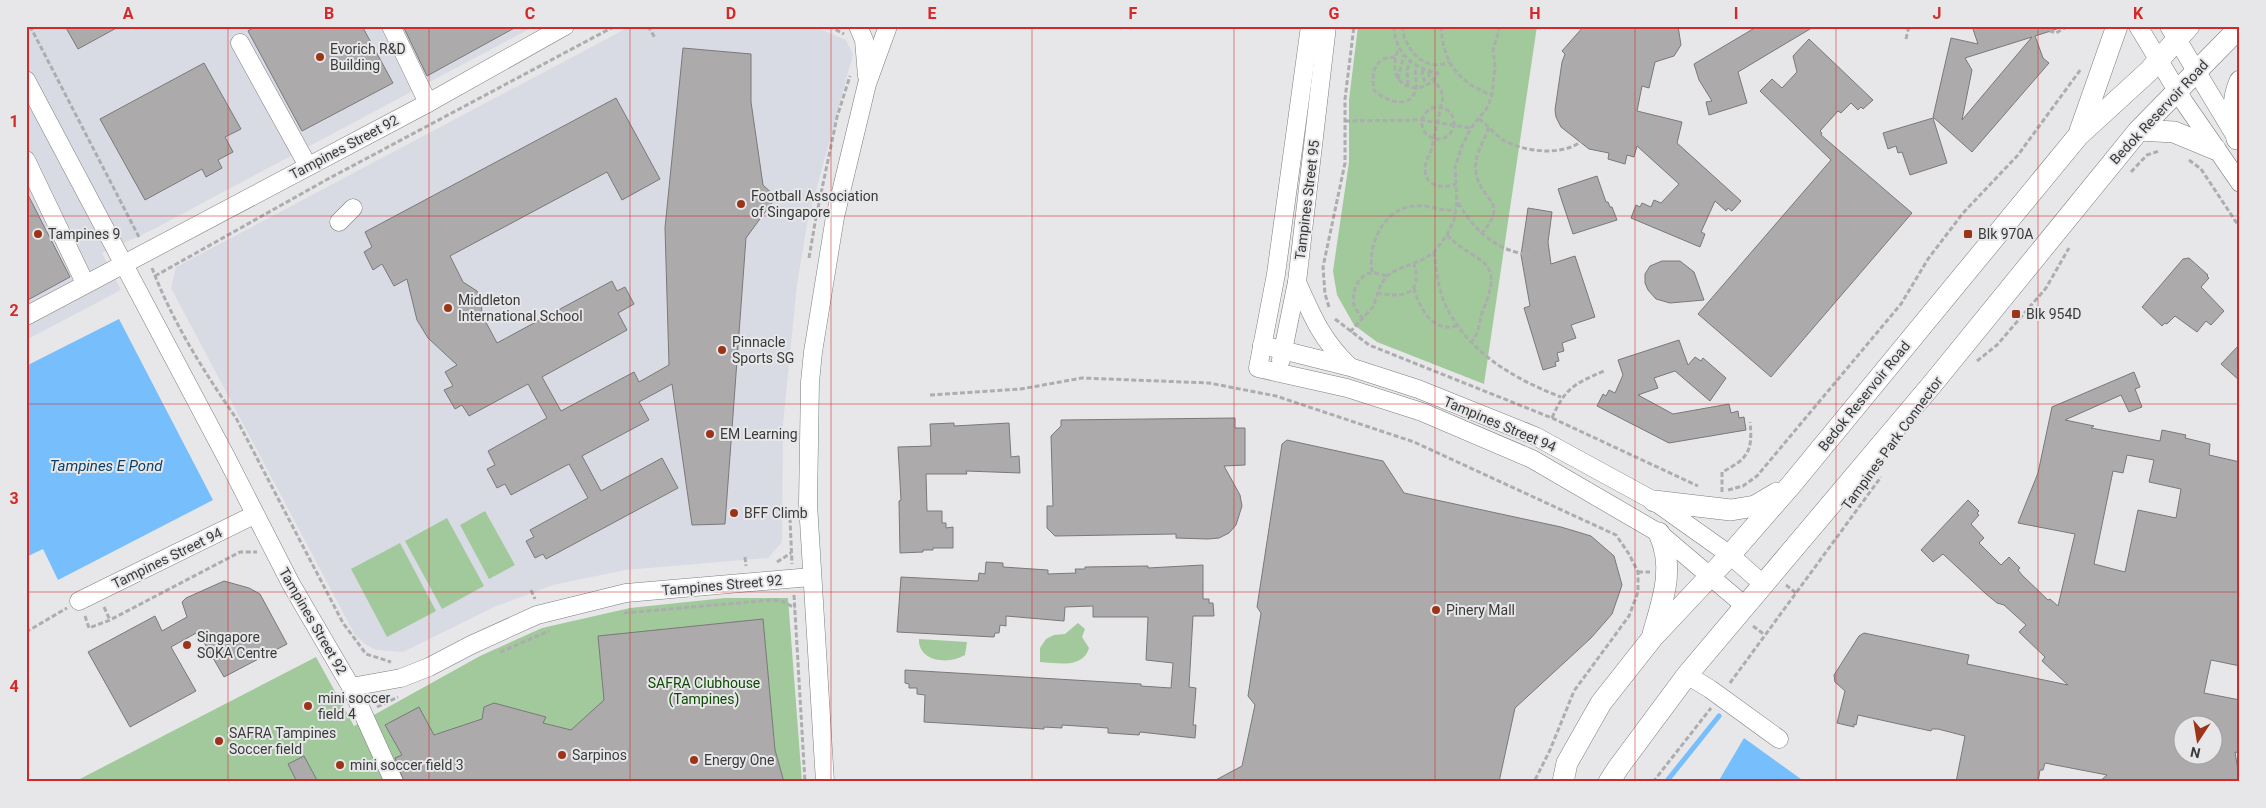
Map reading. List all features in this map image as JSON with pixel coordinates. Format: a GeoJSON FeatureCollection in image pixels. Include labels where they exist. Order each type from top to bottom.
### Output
{"type":"FeatureCollection","features":[{"type":"Feature","properties":{"kind":"main road"},"geometry":{"type":"LineString","coordinates":[[2078,136],[2116,26]]}},
{"type":"Feature","properties":{"kind":"main road","name":"Bedok Reservoir Road"},"geometry":{"type":"LineString","coordinates":[[1609,782],[1687,675],[1744,605],[1764,585],[1934,382],[2139,130],[2240,27]]}},
{"type":"Feature","properties":{"kind":"main road","name":"Bedok Reservoir Road"},"geometry":{"type":"LineString","coordinates":[[1563,782],[1567,763],[1601,703],[1653,637],[1710,574],[1730,555],[1791,485],[2078,136],[2149,71],[2179,30]]}},
{"type":"Feature","properties":{"kind":"main road"},"geometry":{"type":"LineString","coordinates":[[2238,141],[2233,107],[2236,90],[2240,81]]}},
{"type":"Feature","properties":{"kind":"main road"},"geometry":{"type":"LineString","coordinates":[[2139,130],[2174,132],[2215,149]]}},
{"type":"Feature","properties":{"kind":"main road"},"geometry":{"type":"LineString","coordinates":[[1654,501],[1731,510],[1755,506],[1791,485]]}},
{"type":"Feature","properties":{"kind":"main road"},"geometry":{"type":"LineString","coordinates":[[1653,637],[1668,572],[1666,549],[1659,533]]}},
{"type":"Feature","properties":{"kind":"street"},"geometry":{"type":"LineString","coordinates":[[391,26],[428,102]]}},
{"type":"Feature","properties":{"kind":"street","name":"Tampines Street 92"},"geometry":{"type":"LineString","coordinates":[[122,265],[428,102],[565,26]]}},
{"type":"Feature","properties":{"kind":"street"},"geometry":{"type":"LineString","coordinates":[[858,26],[864,40],[867,84]]}},
{"type":"Feature","properties":{"kind":"street"},"geometry":{"type":"LineString","coordinates":[[825,782],[808,504],[813,352],[835,217],[867,84],[888,26]]}},
{"type":"Feature","properties":{"kind":"street","name":"Tampines Street 95"},"geometry":{"type":"LineString","coordinates":[[1258,368],[1276,274],[1310,26]]}},
{"type":"Feature","properties":{"kind":"street","name":"Tampines Street 95"},"geometry":{"type":"LineString","coordinates":[[1280,373],[1297,282],[1327,26]]}},
{"type":"Feature","properties":{"kind":"street"},"geometry":{"type":"LineString","coordinates":[[2138,26],[2215,149],[2240,183]]}},
{"type":"Feature","properties":{"kind":"street"},"geometry":{"type":"LineString","coordinates":[[2179,30],[2196,71],[2238,141]]}},
{"type":"Feature","properties":{"kind":"street"},"geometry":{"type":"LineString","coordinates":[[240,43],[308,166]]}},
{"type":"Feature","properties":{"kind":"street","name":"Tampines Street 92"},"geometry":{"type":"LineString","coordinates":[[26,80],[122,265],[225,455],[291,584],[351,687],[401,678],[429,668],[471,645],[537,614],[573,613],[626,593],[811,577]]}},
{"type":"Feature","properties":{"kind":"street"},"geometry":{"type":"LineString","coordinates":[[26,160],[86,283]]}},
{"type":"Feature","properties":{"kind":"street"},"geometry":{"type":"LineString","coordinates":[[339,222],[353,208]]}},
{"type":"Feature","properties":{"kind":"street"},"geometry":{"type":"LineString","coordinates":[[26,316],[122,265]]}},
{"type":"Feature","properties":{"kind":"street"},"geometry":{"type":"LineString","coordinates":[[1297,282],[1316,325],[1332,350],[1350,367]]}},
{"type":"Feature","properties":{"kind":"street","name":"Tampines Street 94"},"geometry":{"type":"LineString","coordinates":[[1262,345],[1350,367],[1418,389],[1535,436],[1654,501],[1730,555],[1764,585]]}},
{"type":"Feature","properties":{"kind":"street","name":"Tampines Street 94"},"geometry":{"type":"LineString","coordinates":[[1258,368],[1347,388],[1422,412],[1532,459],[1659,533],[1710,574],[1744,605]]}},
{"type":"Feature","properties":{"kind":"street","name":"Tampines Street 94"},"geometry":{"type":"LineString","coordinates":[[79,601],[254,514]]}},
{"type":"Feature","properties":{"kind":"street"},"geometry":{"type":"LineString","coordinates":[[1687,675],[1720,696],[1779,739]]}},
{"type":"Feature","properties":{"kind":"street"},"geometry":{"type":"LineString","coordinates":[[351,687],[394,782]]}},
{"type":"Feature","properties":{"kind":"path"},"geometry":{"type":"LineString","coordinates":[[30,26],[146,252],[164,297],[206,372],[236,418],[343,623],[366,654],[379,660],[394,662]]}},
{"type":"Feature","properties":{"kind":"path"},"geometry":{"type":"LineString","coordinates":[[155,276],[326,180],[615,26]]}},
{"type":"Feature","properties":{"kind":"path"},"geometry":{"type":"LineString","coordinates":[[648,26],[655,38]]}},
{"type":"Feature","properties":{"kind":"path"},"geometry":{"type":"LineString","coordinates":[[1329,309],[1325,294],[1324,267],[1345,163],[1345,99],[1354,26]]}},
{"type":"Feature","properties":{"kind":"path"},"geometry":{"type":"LineString","coordinates":[[1394,26],[1398,48],[1394,72],[1398,79],[1408,86],[1417,88],[1433,81],[1438,73],[1422,70],[1398,48]]}},
{"type":"Feature","properties":{"kind":"path"},"geometry":{"type":"LineString","coordinates":[[1402,26],[1407,45],[1421,60],[1433,65],[1443,65],[1449,62]]}},
{"type":"Feature","properties":{"kind":"path"},"geometry":{"type":"LineString","coordinates":[[1441,26],[1442,41],[1449,62],[1460,77],[1474,88],[1492,95]]}},
{"type":"Feature","properties":{"kind":"path"},"geometry":{"type":"LineString","coordinates":[[1350,332],[1373,307],[1381,284],[1387,276],[1396,270],[1414,264],[1434,252],[1447,235],[1457,202],[1455,167],[1471,128],[1487,108],[1492,95],[1495,67],[1493,50],[1500,26]]}},
{"type":"Feature","properties":{"kind":"path"},"geometry":{"type":"LineString","coordinates":[[1906,39],[1910,26]]}},
{"type":"Feature","properties":{"kind":"path"},"geometry":{"type":"LineString","coordinates":[[2044,26],[2047,30],[2056,33],[2068,26]]}},
{"type":"Feature","properties":{"kind":"path"},"geometry":{"type":"LineString","coordinates":[[1398,79],[1404,55]]}},
{"type":"Feature","properties":{"kind":"path"},"geometry":{"type":"LineString","coordinates":[[1395,57],[1386,57],[1374,69],[1372,80],[1374,90],[1388,101],[1399,103],[1408,100],[1414,94],[1417,88],[1414,72],[1417,66]]}},
{"type":"Feature","properties":{"kind":"path"},"geometry":{"type":"LineString","coordinates":[[1408,86],[1407,70],[1410,61]]}},
{"type":"Feature","properties":{"kind":"path"},"geometry":{"type":"LineString","coordinates":[[1716,490],[1722,491],[1743,486],[1757,476],[1901,304],[1928,259],[1963,213],[2018,155],[2084,64]]}},
{"type":"Feature","properties":{"kind":"path"},"geometry":{"type":"LineString","coordinates":[[1422,70],[1426,85]]}},
{"type":"Feature","properties":{"kind":"path"},"geometry":{"type":"LineString","coordinates":[[1429,72],[1429,76],[1441,89],[1443,97],[1434,139],[1424,171],[1427,180],[1435,186],[1445,188],[1456,184]]}},
{"type":"Feature","properties":{"kind":"path"},"geometry":{"type":"LineString","coordinates":[[1431,108],[1441,108],[1450,112],[1454,127],[1449,135],[1434,139],[1423,130],[1422,120],[1431,108]]}},
{"type":"Feature","properties":{"kind":"path"},"geometry":{"type":"LineString","coordinates":[[1479,119],[1501,139],[1531,149],[1554,150],[1571,147],[1583,140]]}},
{"type":"Feature","properties":{"kind":"path"},"geometry":{"type":"LineString","coordinates":[[1345,121],[1422,120],[1454,127],[1471,128]]}},
{"type":"Feature","properties":{"kind":"path"},"geometry":{"type":"LineString","coordinates":[[1481,234],[1491,223],[1495,212],[1494,205],[1478,184],[1475,170],[1477,155],[1489,127]]}},
{"type":"Feature","properties":{"kind":"path"},"geometry":{"type":"LineString","coordinates":[[2128,176],[2147,155],[2165,149]]}},
{"type":"Feature","properties":{"kind":"path"},"geometry":{"type":"LineString","coordinates":[[2187,158],[2201,169],[2240,228]]}},
{"type":"Feature","properties":{"kind":"path"},"geometry":{"type":"LineString","coordinates":[[1457,202],[1474,228],[1481,234],[1507,250],[1531,255]]}},
{"type":"Feature","properties":{"kind":"path"},"geometry":{"type":"LineString","coordinates":[[1372,272],[1371,256],[1376,236],[1384,222],[1394,214],[1412,206],[1456,210]]}},
{"type":"Feature","properties":{"kind":"path"},"geometry":{"type":"LineString","coordinates":[[1447,235],[1454,242],[1482,260],[1491,273],[1492,284],[1489,298],[1480,318],[1480,329],[1471,342]]}},
{"type":"Feature","properties":{"kind":"path"},"geometry":{"type":"LineString","coordinates":[[1974,363],[1997,345],[2046,288],[2074,239]]}},
{"type":"Feature","properties":{"kind":"path"},"geometry":{"type":"LineString","coordinates":[[1434,252],[1445,302],[1456,326],[1471,342],[1509,373],[1532,386],[1561,397]]}},
{"type":"Feature","properties":{"kind":"path"},"geometry":{"type":"LineString","coordinates":[[1414,264],[1417,275],[1414,288],[1417,301],[1425,315],[1437,324],[1450,328],[1456,326]]}},
{"type":"Feature","properties":{"kind":"path"},"geometry":{"type":"LineString","coordinates":[[1363,319],[1354,307],[1353,297],[1357,285],[1364,276],[1372,272],[1387,276]]}},
{"type":"Feature","properties":{"kind":"path"},"geometry":{"type":"LineString","coordinates":[[1377,293],[1394,296],[1405,295],[1414,288]]}},
{"type":"Feature","properties":{"kind":"path"},"geometry":{"type":"LineString","coordinates":[[1332,316],[1368,345],[1552,418],[1702,488]]}},
{"type":"Feature","properties":{"kind":"path"},"geometry":{"type":"LineString","coordinates":[[1552,418],[1561,397],[1584,380],[1604,371]]}},
{"type":"Feature","properties":{"kind":"path"},"geometry":{"type":"LineString","coordinates":[[930,395],[1021,389],[1082,378],[1209,383],[1276,396],[1414,442],[1616,535],[1638,572],[1638,592],[1629,616],[1574,691],[1550,750],[1534,782]]}},
{"type":"Feature","properties":{"kind":"path"},"geometry":{"type":"LineString","coordinates":[[1722,491],[1722,472],[1739,463],[1748,454],[1752,438],[1750,422]]}},
{"type":"Feature","properties":{"kind":"path","name":"Tampines Park Connector"},"geometry":{"type":"LineString","coordinates":[[1653,782],[1720,696],[1882,475]]}},
{"type":"Feature","properties":{"kind":"path"},"geometry":{"type":"LineString","coordinates":[[26,632],[79,601],[90,628],[110,620],[240,552],[260,553]]}},
{"type":"Feature","properties":{"kind":"path"},"geometry":{"type":"LineString","coordinates":[[770,564],[792,553]]}},
{"type":"Feature","properties":{"kind":"path"},"geometry":{"type":"LineString","coordinates":[[745,558],[746,566]]}},
{"type":"Feature","properties":{"kind":"path"},"geometry":{"type":"LineString","coordinates":[[737,567],[754,565]]}},
{"type":"Feature","properties":{"kind":"path"},"geometry":{"type":"LineString","coordinates":[[792,579],[805,782]]}},
{"type":"Feature","properties":{"kind":"path"},"geometry":{"type":"LineString","coordinates":[[531,590],[536,602]]}},
{"type":"Feature","properties":{"kind":"path"},"geometry":{"type":"LineString","coordinates":[[529,604],[543,599]]}},
{"type":"Feature","properties":{"kind":"path"},"geometry":{"type":"LineString","coordinates":[[623,613],[772,600],[782,601],[795,608]]}},
{"type":"Feature","properties":{"kind":"shaded area"},"geometry":{"type":"Polygon","coordinates":[[[26,26],[535,26],[150,231],[102,253],[121,290],[26,340],[26,26]]]}},
{"type":"Feature","properties":{"kind":"shaded area"},"geometry":{"type":"Polygon","coordinates":[[[631,26],[812,26],[846,40],[853,54],[807,224],[797,285],[783,424],[782,542],[768,558],[625,570],[553,585],[494,607],[403,652],[376,650],[365,644],[355,635],[171,288],[176,267],[631,26]]]}},
{"type":"Feature","properties":{"kind":"green space"},"geometry":{"type":"Polygon","coordinates":[[[1358,26],[1537,26],[1484,384],[1377,342],[1354,325],[1337,295],[1333,271],[1349,162],[1349,100],[1358,26]]]}},
{"type":"Feature","properties":{"kind":"green space"},"geometry":{"type":"Polygon","coordinates":[[[485,511],[515,565],[489,579],[460,525],[485,511]]]}},
{"type":"Feature","properties":{"kind":"green space"},"geometry":{"type":"Polygon","coordinates":[[[447,518],[484,586],[442,609],[405,541],[447,518]]]}},
{"type":"Feature","properties":{"kind":"green space"},"geometry":{"type":"Polygon","coordinates":[[[400,543],[436,611],[387,637],[351,569],[400,543]]]}},
{"type":"Feature","properties":{"kind":"green space","name":"SAFRA Clubhouse (Tampines)"},"geometry":{"type":"Polygon","coordinates":[[[725,598],[788,598],[802,782],[74,782],[316,657],[354,726],[480,656],[542,628],[630,608],[725,598]]]}},
{"type":"Feature","properties":{"kind":"green space"},"geometry":{"type":"Polygon","coordinates":[[[1078,623],[1085,629],[1082,637],[1089,648],[1086,655],[1075,662],[1069,663],[1040,662],[1040,648],[1046,639],[1054,635],[1065,634],[1078,623]]]}},
{"type":"Feature","properties":{"kind":"green space"},"geometry":{"type":"Polygon","coordinates":[[[919,639],[967,642],[965,655],[951,660],[929,657],[920,647],[919,639]]]}},
{"type":"Feature","properties":{"kind":"water","name":"Tampines E Pond"},"geometry":{"type":"Polygon","coordinates":[[[119,319],[213,500],[58,580],[43,549],[26,557],[26,366],[119,319]]]}},
{"type":"Feature","properties":{"kind":"water"},"geometry":{"type":"Polygon","coordinates":[[[1744,738],[1805,782],[1718,782],[1744,738]]]}},
{"type":"Feature","properties":{"kind":"building"},"geometry":{"type":"Polygon","coordinates":[[[65,26],[120,26],[78,49],[65,26]]]}},
{"type":"Feature","properties":{"kind":"building","name":"Evorich R&D Building"},"geometry":{"type":"Polygon","coordinates":[[[256,26],[362,26],[393,83],[302,131],[248,31],[256,26]]]}},
{"type":"Feature","properties":{"kind":"building"},"geometry":{"type":"Polygon","coordinates":[[[403,26],[518,26],[427,76],[403,26]]]}},
{"type":"Feature","properties":{"kind":"building"},"geometry":{"type":"Polygon","coordinates":[[[1584,26],[1678,26],[1681,45],[1674,56],[1655,62],[1649,88],[1642,86],[1637,111],[1682,122],[1677,143],[1741,201],[1732,211],[1728,208],[1726,211],[1715,201],[1701,232],[1705,234],[1700,247],[1631,218],[1636,205],[1640,207],[1642,203],[1651,207],[1654,200],[1661,203],[1679,184],[1637,146],[1634,157],[1627,155],[1625,164],[1608,159],[1609,153],[1589,149],[1561,127],[1555,110],[1562,62],[1565,54],[1562,51],[1584,26]]]}},
{"type":"Feature","properties":{"kind":"building"},"geometry":{"type":"Polygon","coordinates":[[[1758,26],[1815,26],[1738,72],[1747,103],[1709,115],[1706,102],[1712,101],[1699,80],[1694,64],[1758,26]]]}},
{"type":"Feature","properties":{"kind":"building"},"geometry":{"type":"Polygon","coordinates":[[[1982,26],[2056,26],[2057,29],[2035,36],[2043,58],[2049,63],[1972,152],[1933,117],[1951,38],[1978,44],[1973,29],[1982,26]],[[2032,37],[1965,58],[1972,70],[1962,120],[2032,37]]]}},
{"type":"Feature","properties":{"kind":"building"},"geometry":{"type":"Polygon","coordinates":[[[1809,39],[1873,100],[1863,109],[1861,107],[1858,110],[1851,103],[1841,113],[1838,111],[1820,131],[1821,135],[1912,213],[1771,377],[1698,314],[1831,160],[1760,91],[1772,79],[1782,88],[1797,72],[1793,56],[1809,39]]]}},
{"type":"Feature","properties":{"kind":"building"},"geometry":{"type":"Polygon","coordinates":[[[683,48],[751,54],[751,102],[763,185],[776,197],[746,238],[725,524],[692,525],[672,384],[639,402],[649,420],[582,456],[601,491],[662,458],[678,488],[546,559],[543,554],[535,558],[526,541],[534,537],[530,530],[588,498],[569,464],[511,495],[505,484],[497,488],[487,469],[495,465],[488,451],[547,418],[528,384],[469,416],[462,405],[455,409],[444,390],[453,386],[445,372],[457,365],[428,338],[417,320],[407,279],[394,286],[382,264],[373,270],[364,252],[372,247],[365,232],[616,98],[660,179],[622,200],[607,172],[450,256],[463,282],[477,291],[481,298],[482,315],[497,343],[612,281],[617,291],[625,287],[634,304],[618,313],[627,330],[542,377],[561,411],[634,372],[639,382],[669,365],[665,228],[683,48]]]}},
{"type":"Feature","properties":{"kind":"building"},"geometry":{"type":"Polygon","coordinates":[[[204,63],[241,129],[225,137],[233,152],[218,160],[222,168],[206,177],[202,169],[145,200],[100,119],[204,63]]]}},
{"type":"Feature","properties":{"kind":"building"},"geometry":{"type":"Polygon","coordinates":[[[1933,118],[1947,163],[1910,175],[1902,152],[1898,153],[1896,146],[1888,149],[1883,133],[1933,118]]]}},
{"type":"Feature","properties":{"kind":"building"},"geometry":{"type":"Polygon","coordinates":[[[1597,176],[1606,202],[1612,207],[1617,220],[1573,234],[1558,189],[1597,176]]]}},
{"type":"Feature","properties":{"kind":"building","name":"Tampines 9"},"geometry":{"type":"Polygon","coordinates":[[[26,191],[70,277],[26,301],[26,191]]]}},
{"type":"Feature","properties":{"kind":"building"},"geometry":{"type":"Polygon","coordinates":[[[1528,208],[1552,212],[1548,242],[1551,264],[1575,256],[1595,317],[1571,325],[1576,338],[1562,343],[1564,351],[1557,353],[1559,361],[1555,362],[1556,366],[1543,370],[1524,308],[1530,306],[1521,255],[1528,208]]]}},
{"type":"Feature","properties":{"kind":"building"},"geometry":{"type":"Polygon","coordinates":[[[2189,258],[2208,275],[2209,278],[2201,287],[2224,311],[2211,325],[2206,321],[2197,332],[2175,316],[2162,326],[2142,307],[2183,259],[2189,258]]]}},
{"type":"Feature","properties":{"kind":"building"},"geometry":{"type":"Polygon","coordinates":[[[1662,261],[1680,261],[1694,272],[1704,300],[1670,303],[1656,299],[1648,290],[1645,283],[1645,274],[1650,266],[1662,261]]]}},
{"type":"Feature","properties":{"kind":"building"},"geometry":{"type":"Polygon","coordinates":[[[1679,340],[1688,365],[1695,357],[1701,361],[1703,358],[1726,378],[1710,401],[1675,371],[1654,378],[1658,388],[1638,395],[1673,414],[1729,404],[1731,413],[1738,411],[1739,418],[1744,417],[1746,430],[1669,443],[1597,406],[1603,394],[1606,396],[1609,390],[1615,393],[1623,375],[1618,360],[1679,340]]]}},
{"type":"Feature","properties":{"kind":"building"},"geometry":{"type":"Polygon","coordinates":[[[2240,344],[2240,381],[2221,364],[2240,344]]]}},
{"type":"Feature","properties":{"kind":"building"},"geometry":{"type":"Polygon","coordinates":[[[2134,372],[2140,387],[2135,389],[2142,407],[2129,412],[2121,395],[2065,420],[2094,426],[2091,428],[2160,441],[2162,430],[2186,435],[2185,438],[2210,444],[2209,455],[2240,462],[2240,666],[2211,660],[2204,693],[2240,700],[2240,753],[2235,752],[2240,782],[2099,782],[2107,775],[2045,763],[2043,770],[2040,770],[2038,782],[1956,782],[1965,736],[1938,729],[1932,729],[1931,731],[1858,715],[1854,727],[1837,723],[1845,691],[1835,682],[1834,675],[1859,636],[1864,633],[1969,655],[1967,664],[2068,685],[2042,661],[2045,657],[2019,632],[2026,625],[2004,605],[1997,603],[1986,594],[1943,554],[1933,562],[1921,550],[1968,500],[1979,511],[1977,513],[1979,515],[1971,524],[1984,538],[1979,543],[2001,565],[2009,557],[2020,568],[2018,570],[2022,575],[2048,600],[2050,599],[2058,606],[2075,534],[2018,523],[2038,473],[2052,407],[2134,372]],[[2127,455],[2123,473],[2113,471],[2094,564],[2125,572],[2138,510],[2176,518],[2181,489],[2149,482],[2154,460],[2127,455]]]}},
{"type":"Feature","properties":{"kind":"building"},"geometry":{"type":"Polygon","coordinates":[[[1235,418],[1235,428],[1245,428],[1245,465],[1224,466],[1240,495],[1242,506],[1236,525],[1229,533],[1219,538],[1208,539],[1176,538],[1176,534],[1055,536],[1047,528],[1047,506],[1053,506],[1051,436],[1061,426],[1061,420],[1235,418]]]}},
{"type":"Feature","properties":{"kind":"building"},"geometry":{"type":"Polygon","coordinates":[[[954,423],[954,426],[1009,423],[1011,457],[1019,456],[1020,473],[966,471],[967,474],[926,474],[927,511],[942,511],[942,523],[946,523],[946,528],[953,527],[953,548],[933,548],[933,550],[923,550],[923,552],[900,553],[899,501],[901,500],[898,447],[931,446],[930,424],[954,423]]]}},
{"type":"Feature","properties":{"kind":"building","name":"Pinery Mall"},"geometry":{"type":"Polygon","coordinates":[[[1287,440],[1383,461],[1404,493],[1561,527],[1591,536],[1614,556],[1622,585],[1612,614],[1591,638],[1515,708],[1499,782],[1212,782],[1242,766],[1255,705],[1248,696],[1261,613],[1257,607],[1282,444],[1287,440]]]}},
{"type":"Feature","properties":{"kind":"building"},"geometry":{"type":"Polygon","coordinates":[[[986,562],[1003,563],[1003,567],[1048,570],[1048,574],[1076,573],[1075,569],[1085,569],[1085,567],[1148,566],[1148,568],[1203,565],[1203,599],[1209,599],[1209,603],[1213,603],[1214,616],[1193,616],[1189,687],[1196,688],[1193,725],[1196,725],[1195,738],[1140,732],[1139,735],[1108,733],[1108,728],[1062,725],[1062,728],[1044,727],[1044,729],[924,722],[925,695],[917,694],[917,688],[909,688],[909,684],[905,683],[905,670],[1141,684],[1141,686],[1171,688],[1173,663],[1146,660],[1148,617],[1093,617],[1093,606],[1065,607],[1064,621],[1006,616],[1006,626],[1000,625],[999,633],[995,633],[994,637],[897,632],[901,577],[978,581],[979,573],[985,574],[986,562]]]}},
{"type":"Feature","properties":{"kind":"building"},"geometry":{"type":"Polygon","coordinates":[[[224,581],[249,588],[260,594],[287,644],[224,677],[198,632],[171,647],[196,691],[130,727],[88,652],[155,616],[162,631],[187,617],[182,602],[186,598],[224,581]]]}},
{"type":"Feature","properties":{"kind":"building"},"geometry":{"type":"Polygon","coordinates":[[[763,619],[775,750],[784,782],[404,782],[395,758],[402,755],[385,725],[419,707],[434,735],[482,719],[484,707],[494,703],[546,717],[543,723],[571,730],[604,700],[598,636],[763,619]]]}},
{"type":"Feature","properties":{"kind":"building"},"geometry":{"type":"Polygon","coordinates":[[[304,756],[318,782],[297,782],[288,764],[304,756]]]}},
{"type":"Feature","properties":{"kind":"waterway"},"geometry":{"type":"LineString","coordinates":[[1666,782],[1719,716]]}},
{"type":"Feature","properties":{"kind":"place","name":"Evorich R&D Building"},"geometry":{"type":"Point","coordinates":[320,57]}},
{"type":"Feature","properties":{"kind":"place","name":"Football Association of Singapore"},"geometry":{"type":"Point","coordinates":[741,204]}},
{"type":"Feature","properties":{"kind":"place","name":"Tampines 9"},"geometry":{"type":"Point","coordinates":[38,234]}},
{"type":"Feature","properties":{"kind":"place","name":"Blk 970A"},"geometry":{"type":"Point","coordinates":[1968,234]}},
{"type":"Feature","properties":{"kind":"place","name":"Middleton International School"},"geometry":{"type":"Point","coordinates":[448,308]}},
{"type":"Feature","properties":{"kind":"place","name":"Blk 954D"},"geometry":{"type":"Point","coordinates":[2016,314]}},
{"type":"Feature","properties":{"kind":"place","name":"Pinnacle Sports SG"},"geometry":{"type":"Point","coordinates":[722,350]}},
{"type":"Feature","properties":{"kind":"place","name":"EM Learning"},"geometry":{"type":"Point","coordinates":[710,434]}},
{"type":"Feature","properties":{"kind":"place","name":"BFF Climb"},"geometry":{"type":"Point","coordinates":[734,513]}},
{"type":"Feature","properties":{"kind":"place","name":"Pinery Mall"},"geometry":{"type":"Point","coordinates":[1436,610]}},
{"type":"Feature","properties":{"kind":"place","name":"Singapore SOKA Centre"},"geometry":{"type":"Point","coordinates":[187,645]}},
{"type":"Feature","properties":{"kind":"place","name":"mini soccer field 4"},"geometry":{"type":"Point","coordinates":[308,706]}},
{"type":"Feature","properties":{"kind":"place","name":"SAFRA Tampines Soccer field"},"geometry":{"type":"Point","coordinates":[219,741]}},
{"type":"Feature","properties":{"kind":"place","name":"Sarpinos"},"geometry":{"type":"Point","coordinates":[562,755]}},
{"type":"Feature","properties":{"kind":"place","name":"Energy One"},"geometry":{"type":"Point","coordinates":[694,760]}},
{"type":"Feature","properties":{"kind":"place","name":"mini soccer field 3"},"geometry":{"type":"Point","coordinates":[340,765]}}]}
